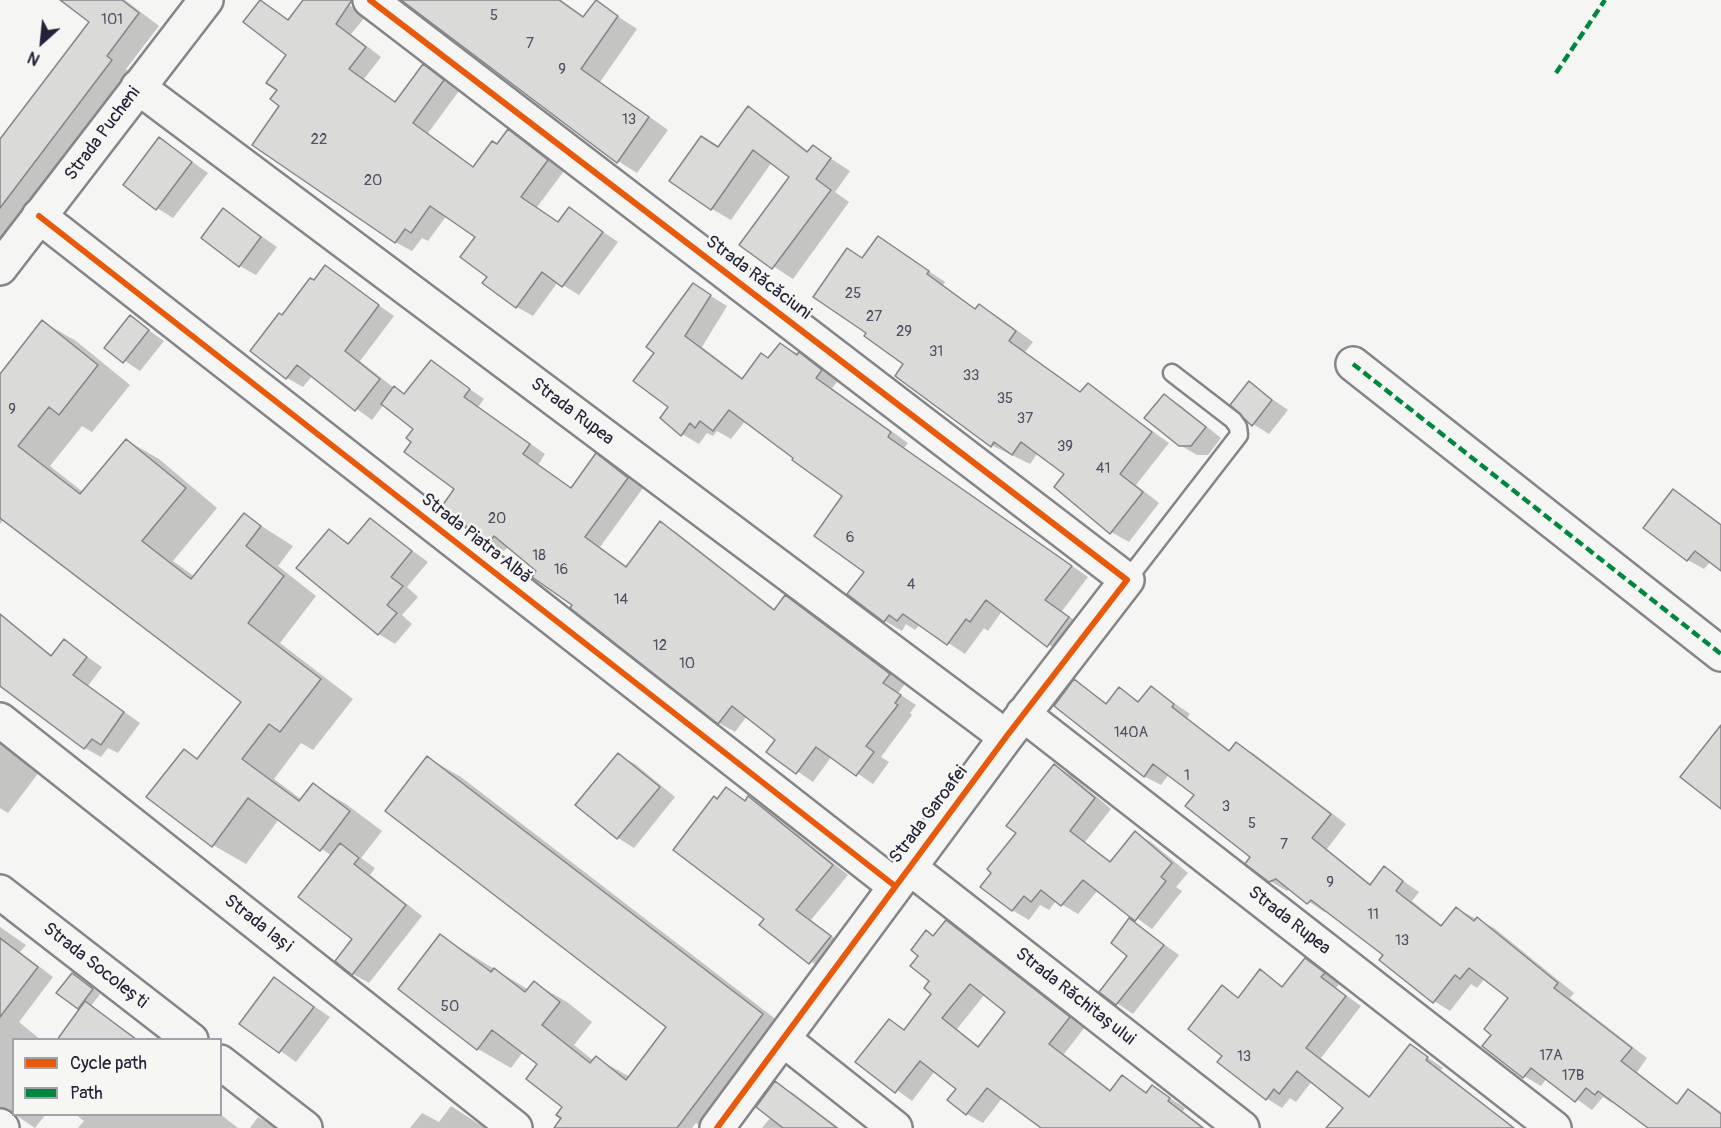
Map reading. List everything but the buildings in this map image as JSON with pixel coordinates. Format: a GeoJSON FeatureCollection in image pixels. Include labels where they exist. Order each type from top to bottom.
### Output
{"type":"FeatureCollection","features":[{"type":"Feature","properties":{"kind":"street","name":"Strada Pucheni"},"geometry":{"type":"LineString","coordinates":[[0,268],[206,0]]}},
{"type":"Feature","properties":{"kind":"street","name":"Strada Răcăciuni"},"geometry":{"type":"LineString","coordinates":[[370,0],[1127,580]]}},
{"type":"Feature","properties":{"kind":"street","name":"Strada Rupea"},"geometry":{"type":"LineString","coordinates":[[138,87],[1015,725],[1554,1128]]}},
{"type":"Feature","properties":{"kind":"street","name":"Strada Piatra Albă"},"geometry":{"type":"LineString","coordinates":[[39,216],[902,877]]}},
{"type":"Feature","properties":{"kind":"street"},"geometry":{"type":"LineString","coordinates":[[1353,364],[1721,654]]}},
{"type":"Feature","properties":{"kind":"street","name":"Strada Garoafei"},"geometry":{"type":"LineString","coordinates":[[717,1128],[1015,725],[1127,580]]}},
{"type":"Feature","properties":{"kind":"street","name":"Strada Iași"},"geometry":{"type":"LineString","coordinates":[[0,720],[515,1128]]}},
{"type":"Feature","properties":{"kind":"street","name":"Strada Răchitașului"},"geometry":{"type":"LineString","coordinates":[[902,877],[1242,1128]]}},
{"type":"Feature","properties":{"kind":"street","name":"Strada Socolești"},"geometry":{"type":"LineString","coordinates":[[0,892],[188,1038]]}},
{"type":"Feature","properties":{"kind":"street"},"geometry":{"type":"LineString","coordinates":[[783,1038],[895,1128]]}},
{"type":"Feature","properties":{"kind":"street"},"geometry":{"type":"LineString","coordinates":[[222,1064],[305,1128]]}},
{"type":"Feature","properties":{"kind":"lane"},"geometry":{"type":"LineString","coordinates":[[1127,580],[1239,435],[1238,427],[1233,420],[1172,373]]}},
{"type":"Feature","properties":{"kind":"marked path"},"geometry":{"type":"LineString","coordinates":[[1556,73],[1605,0]]}},
{"type":"Feature","properties":{"kind":"marked path"},"geometry":{"type":"LineString","coordinates":[[1353,364],[1721,654]]}},
{"type":"Feature","properties":{"kind":"cycle path"},"geometry":{"type":"LineString","coordinates":[[370,0],[1127,580],[1006,737],[717,1128]]}},
{"type":"Feature","properties":{"kind":"cycle path"},"geometry":{"type":"LineString","coordinates":[[39,216],[895,886]]}}]}
